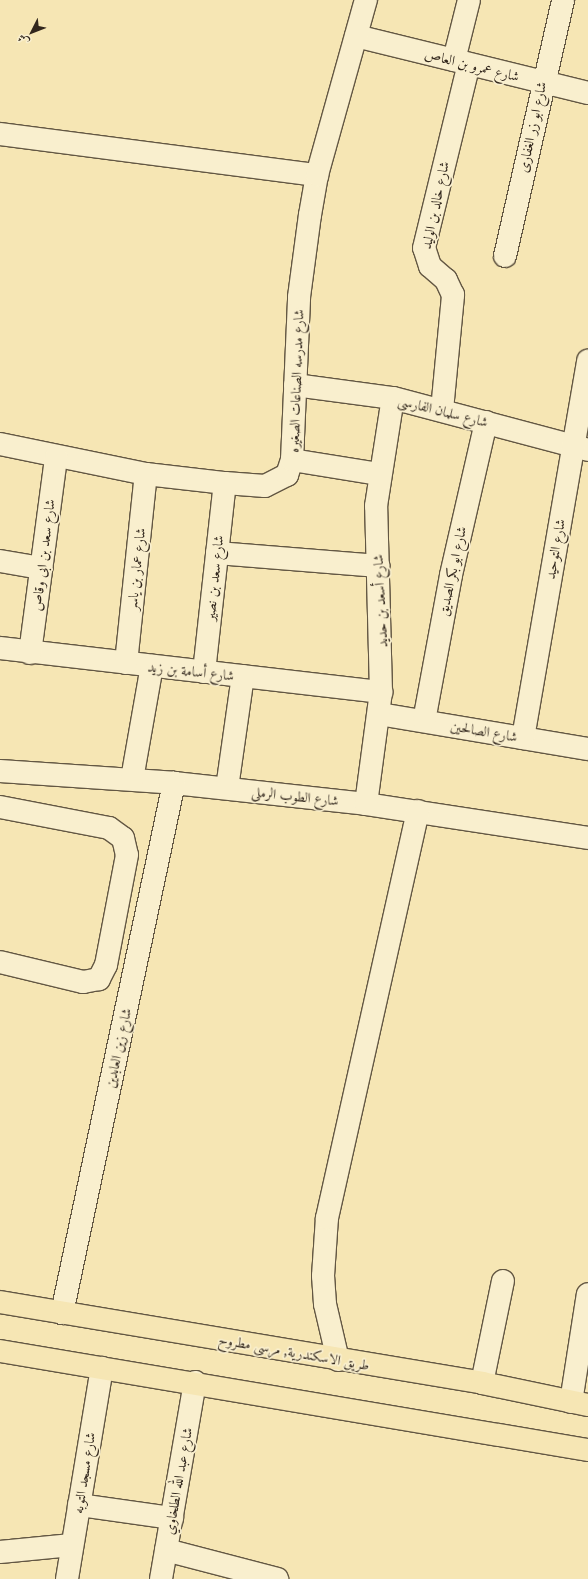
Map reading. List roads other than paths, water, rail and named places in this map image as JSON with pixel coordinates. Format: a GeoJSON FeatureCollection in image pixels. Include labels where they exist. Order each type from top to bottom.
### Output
{"type":"FeatureCollection","features":[{"type":"Feature","properties":{"kind":"main road","name":"طريق الاسكندرية, مرسى مطروح"},"geometry":{"type":"LineString","coordinates":[[0,1302],[482,1383],[579,1403]]}},
{"type":"Feature","properties":{"kind":"main road"},"geometry":{"type":"LineString","coordinates":[[0,1351],[195,1382],[588,1450]]}},
{"type":"Feature","properties":{"kind":"street","name":"شارع مدرسه الصناعات الصغيره"},"geometry":{"type":"LineString","coordinates":[[0,444],[56,457],[146,474],[225,483],[273,485],[287,475],[292,460],[294,385],[299,297],[317,174],[366,0]]}},
{"type":"Feature","properties":{"kind":"street","name":"شارع خالد بن الوليد"},"geometry":{"type":"LineString","coordinates":[[442,410],[452,295],[446,280],[430,266],[424,248],[462,62],[469,0]]}},
{"type":"Feature","properties":{"kind":"street","name":"شارع ابو زر الغفارى"},"geometry":{"type":"LineString","coordinates":[[505,256],[542,82],[564,0]]}},
{"type":"Feature","properties":{"kind":"street","name":"شارع عمرو بن العاص"},"geometry":{"type":"LineString","coordinates":[[356,36],[588,93]]}},
{"type":"Feature","properties":{"kind":"street"},"geometry":{"type":"LineString","coordinates":[[0,134],[317,174]]}},
{"type":"Feature","properties":{"kind":"street","name":"شارع التوحيد"},"geometry":{"type":"LineString","coordinates":[[523,738],[580,448],[588,360]]}},
{"type":"Feature","properties":{"kind":"street","name":"شارع سلمان الفارسى"},"geometry":{"type":"LineString","coordinates":[[294,385],[393,398],[580,448]]}},
{"type":"Feature","properties":{"kind":"street","name":"شارع أسعد بن حديد"},"geometry":{"type":"LineString","coordinates":[[366,804],[381,692],[378,566],[378,474],[393,398]]}},
{"type":"Feature","properties":{"kind":"street","name":"شارع ابو بكر الصديق"},"geometry":{"type":"LineString","coordinates":[[424,722],[450,574],[486,422]]}},
{"type":"Feature","properties":{"kind":"street","name":"شارع سعد بن ابى وقاص"},"geometry":{"type":"LineString","coordinates":[[30,652],[56,457]]}},
{"type":"Feature","properties":{"kind":"street"},"geometry":{"type":"LineString","coordinates":[[292,460],[378,474]]}},
{"type":"Feature","properties":{"kind":"street","name":"شارع عمار بن ياسر"},"geometry":{"type":"LineString","coordinates":[[126,664],[146,474]]}},
{"type":"Feature","properties":{"kind":"street","name":"شارع سعد بن نصير"},"geometry":{"type":"LineString","coordinates":[[204,672],[225,483]]}},
{"type":"Feature","properties":{"kind":"street"},"geometry":{"type":"LineString","coordinates":[[217,553],[378,566]]}},
{"type":"Feature","properties":{"kind":"street"},"geometry":{"type":"LineString","coordinates":[[0,561],[41,568]]}},
{"type":"Feature","properties":{"kind":"street","name":"شارع أسامة بن زيد"},"geometry":{"type":"LineString","coordinates":[[0,648],[126,664],[381,692]]}},
{"type":"Feature","properties":{"kind":"street"},"geometry":{"type":"LineString","coordinates":[[132,779],[152,666]]}},
{"type":"Feature","properties":{"kind":"street"},"geometry":{"type":"LineString","coordinates":[[227,788],[243,676]]}},
{"type":"Feature","properties":{"kind":"street","name":"شارع الصالحين"},"geometry":{"type":"LineString","coordinates":[[379,714],[588,749]]}},
{"type":"Feature","properties":{"kind":"street","name":"شارع الطوب الرملى"},"geometry":{"type":"LineString","coordinates":[[0,771],[174,782],[227,788],[418,811],[588,838]]}},
{"type":"Feature","properties":{"kind":"street","name":"شارع زين العابدين"},"geometry":{"type":"LineString","coordinates":[[62,1313],[174,782]]}},
{"type":"Feature","properties":{"kind":"street"},"geometry":{"type":"LineString","coordinates":[[0,807],[109,828],[123,838],[126,855],[106,964],[99,979],[83,982],[0,962]]}},
{"type":"Feature","properties":{"kind":"street"},"geometry":{"type":"LineString","coordinates":[[338,1360],[325,1304],[323,1276],[327,1218],[418,811]]}},
{"type":"Feature","properties":{"kind":"street"},"geometry":{"type":"LineString","coordinates":[[482,1383],[504,1281]]}},
{"type":"Feature","properties":{"kind":"street"},"geometry":{"type":"LineString","coordinates":[[579,1403],[588,1294]]}},
{"type":"Feature","properties":{"kind":"street","name":"شارع مسجد التوبه"},"geometry":{"type":"LineString","coordinates":[[67,1579],[102,1368]]}},
{"type":"Feature","properties":{"kind":"street","name":"شارع عبد الله الطلخاوي"},"geometry":{"type":"LineString","coordinates":[[161,1579],[195,1382]]}},
{"type":"Feature","properties":{"kind":"street"},"geometry":{"type":"LineString","coordinates":[[79,1505],[172,1518]]}},
{"type":"Feature","properties":{"kind":"street"},"geometry":{"type":"LineString","coordinates":[[0,1552],[72,1545]]}},
{"type":"Feature","properties":{"kind":"street"},"geometry":{"type":"LineString","coordinates":[[166,1550],[277,1579]]}}]}
